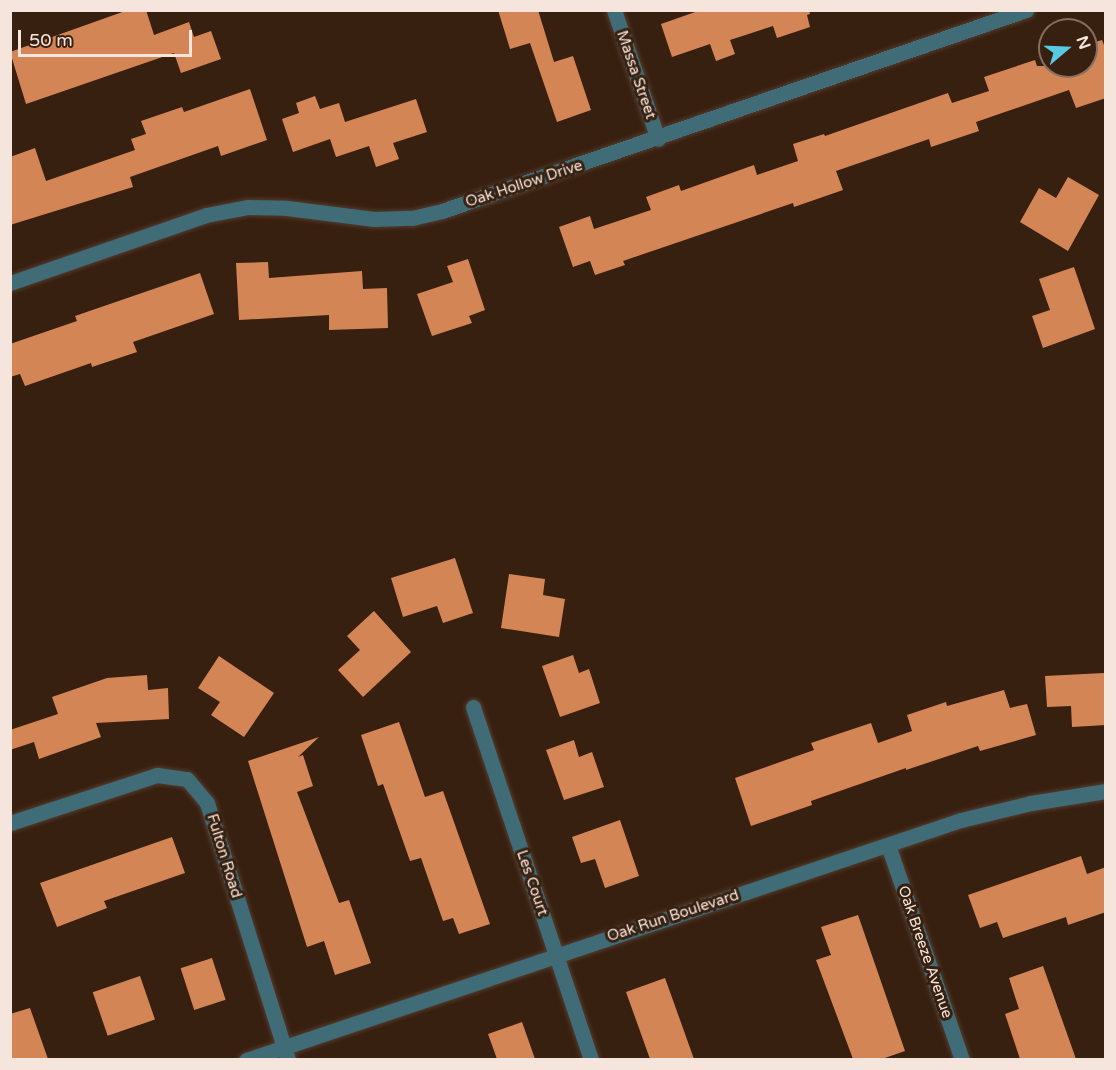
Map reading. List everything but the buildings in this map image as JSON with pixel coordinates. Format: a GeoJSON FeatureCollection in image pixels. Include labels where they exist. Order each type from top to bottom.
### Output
{"type":"FeatureCollection","features":[{"type":"Feature","properties":{"kind":"street","name":"Massa Street"},"geometry":{"type":"LineString","coordinates":[[614,10],[658,139]]}},
{"type":"Feature","properties":{"kind":"street","name":"Oak Hollow Drive"},"geometry":{"type":"LineString","coordinates":[[10,283],[206,215],[248,207],[287,208],[374,219],[412,218],[442,211],[658,139],[1026,10]]}},
{"type":"Feature","properties":{"kind":"street","name":"Les Court"},"geometry":{"type":"LineString","coordinates":[[473,707],[591,1059]]}},
{"type":"Feature","properties":{"kind":"street","name":"Fulton Road"},"geometry":{"type":"LineString","coordinates":[[10,823],[157,775],[187,779],[207,803],[286,1053]]}},
{"type":"Feature","properties":{"kind":"street","name":"Oak Run Boulevard"},"geometry":{"type":"LineString","coordinates":[[246,1059],[286,1053],[556,955],[961,820],[1031,803],[1106,791]]}},
{"type":"Feature","properties":{"kind":"street","name":"Oak Breeze Avenue"},"geometry":{"type":"LineString","coordinates":[[888,845],[962,1059]]}}]}
